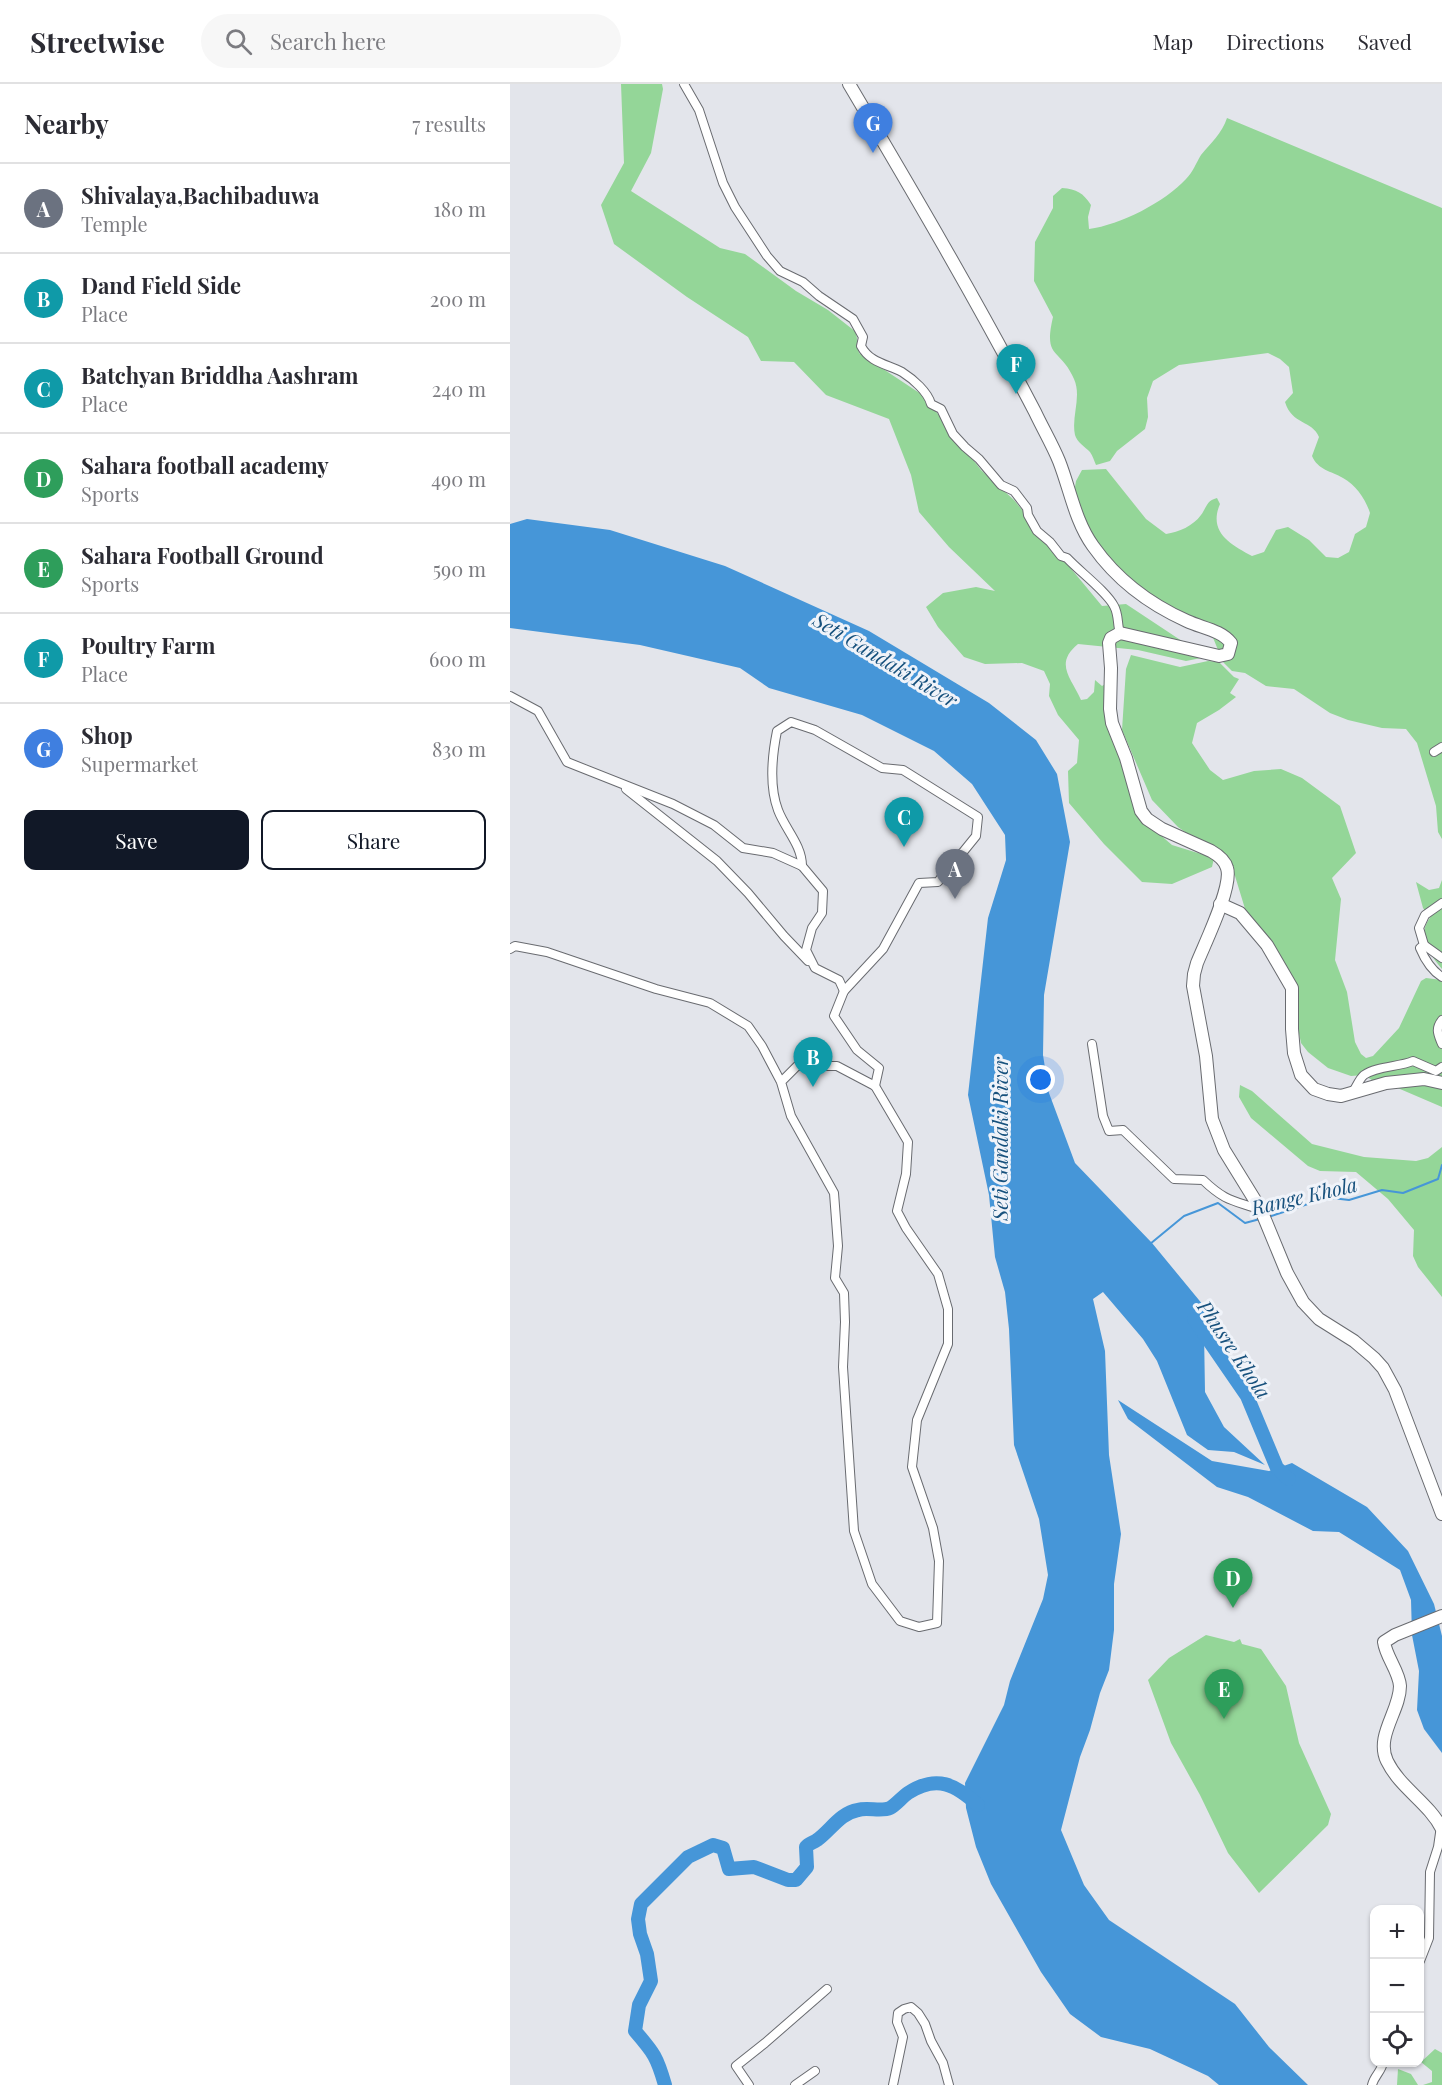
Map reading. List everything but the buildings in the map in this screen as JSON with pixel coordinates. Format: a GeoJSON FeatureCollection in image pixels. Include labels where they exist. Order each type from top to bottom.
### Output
{"type":"FeatureCollection","features":[{"type":"Feature","properties":{"kind":"main road"},"geometry":{"type":"LineString","coordinates":[[849,84],[965,281],[1018,380],[1055,453],[1081,525],[1091,543],[1115,573],[1133,589],[1179,617],[1222,635],[1228,639],[1232,647],[1228,654],[1219,656],[1120,633],[1111,638],[1109,643],[1110,709],[1115,733],[1126,758],[1141,811],[1154,824],[1211,851],[1223,861],[1228,873],[1227,889],[1197,963],[1193,986],[1206,1056],[1215,1130],[1233,1169],[1261,1210],[1287,1273],[1303,1302],[1318,1318],[1354,1341],[1383,1368],[1395,1390],[1442,1514]]}},
{"type":"Feature","properties":{"kind":"main road"},"geometry":{"type":"LineString","coordinates":[[1220,904],[1240,913],[1267,945],[1292,988],[1294,1053],[1301,1075],[1314,1089],[1341,1096],[1386,1083],[1424,1079],[1442,1083]]}},
{"type":"Feature","properties":{"kind":"main road"},"geometry":{"type":"LineString","coordinates":[[1441,1827],[1398,1779],[1383,1753],[1384,1737],[1397,1704],[1400,1688],[1384,1642],[1395,1635],[1442,1616]]}},
{"type":"Feature","properties":{"kind":"street"},"geometry":{"type":"LineString","coordinates":[[684,84],[699,110],[723,183],[735,207],[767,256],[780,271],[803,282],[819,296],[854,319],[863,337],[861,346],[869,356],[886,367],[902,373],[929,395],[931,404],[941,410],[953,434],[1001,485],[1014,491],[1028,508],[1028,515],[1037,531],[1114,605],[1118,615],[1116,623],[1120,633]]}},
{"type":"Feature","properties":{"kind":"street"},"geometry":{"type":"LineString","coordinates":[[510,696],[538,711],[567,762],[673,804],[714,825],[742,848],[773,853],[802,866],[823,891],[822,913],[812,928],[806,950],[815,968]]}},
{"type":"Feature","properties":{"kind":"street"},"geometry":{"type":"LineString","coordinates":[[802,866],[802,856],[778,812],[774,796],[772,754],[777,731],[791,722],[815,730],[882,768],[903,770],[978,817],[976,836],[951,863],[938,882],[919,884],[883,949],[844,991],[834,1016],[857,1050],[879,1068],[875,1086]]}},
{"type":"Feature","properties":{"kind":"street"},"geometry":{"type":"LineString","coordinates":[[1434,752],[1442,747]]}},
{"type":"Feature","properties":{"kind":"street"},"geometry":{"type":"LineString","coordinates":[[621,785],[717,861],[748,892],[784,936],[815,968],[839,980],[844,991]]}},
{"type":"Feature","properties":{"kind":"street"},"geometry":{"type":"LineString","coordinates":[[1442,903],[1425,915],[1419,928],[1424,945],[1442,957]]}},
{"type":"Feature","properties":{"kind":"street"},"geometry":{"type":"LineString","coordinates":[[1424,945],[1420,948],[1425,960],[1442,977]]}},
{"type":"Feature","properties":{"kind":"street"},"geometry":{"type":"LineString","coordinates":[[510,949],[516,946],[547,952],[656,989],[710,1003],[748,1026],[762,1047],[781,1082],[791,1116],[834,1193],[838,1246],[835,1278],[844,1293],[843,1367],[854,1531],[872,1584],[900,1622],[919,1627],[937,1623],[939,1560],[933,1528],[912,1467],[917,1420],[948,1344],[948,1309],[938,1274],[897,1211],[906,1174],[908,1142],[875,1086],[837,1066],[797,1066],[781,1082]]}},
{"type":"Feature","properties":{"kind":"street"},"geometry":{"type":"LineString","coordinates":[[1442,1020],[1437,1026],[1442,1044]]}},
{"type":"Feature","properties":{"kind":"street"},"geometry":{"type":"LineString","coordinates":[[1092,1044],[1103,1116],[1109,1131],[1123,1130],[1174,1179],[1203,1180],[1217,1194],[1237,1204],[1261,1210]]}},
{"type":"Feature","properties":{"kind":"street"},"geometry":{"type":"LineString","coordinates":[[1353,1092],[1364,1075],[1396,1064],[1405,1065],[1413,1061],[1436,1071],[1442,1067]]}},
{"type":"Feature","properties":{"kind":"street"},"geometry":{"type":"LineString","coordinates":[[1420,1959],[1429,1938],[1430,1872],[1441,1827]]}},
{"type":"Feature","properties":{"kind":"street"},"geometry":{"type":"LineString","coordinates":[[749,2085],[736,2066],[827,1989]]}},
{"type":"Feature","properties":{"kind":"street"},"geometry":{"type":"LineString","coordinates":[[893,2085],[903,2037],[897,2022],[898,2013],[911,2007],[925,2024],[943,2063],[949,2085]]}},
{"type":"Feature","properties":{"kind":"street"},"geometry":{"type":"LineString","coordinates":[[1372,2085],[1382,2067]]}},
{"type":"Feature","properties":{"kind":"street"},"geometry":{"type":"LineString","coordinates":[[795,2085],[815,2071]]}},
{"type":"Feature","properties":{"kind":"green space"},"geometry":{"type":"Polygon","coordinates":[[[621,84],[662,84],[663,89],[651,153],[631,191],[720,248],[745,254],[796,291],[828,310],[856,332],[859,353],[924,396],[981,470],[1014,500],[1102,606],[1126,604],[1206,657],[1186,661],[1138,650],[1078,644],[1071,651],[1066,664],[1069,677],[1081,700],[1087,699],[1094,692],[1095,680],[1102,686],[1110,681],[1137,815],[1172,845],[1214,858],[1212,867],[1172,884],[1142,882],[1104,844],[1069,803],[1068,771],[1077,763],[1079,740],[1058,715],[1049,696],[1050,684],[1044,671],[1022,663],[985,664],[964,657],[938,627],[926,607],[943,593],[976,587],[995,591],[949,547],[919,512],[911,475],[889,419],[826,395],[794,362],[761,361],[748,337],[687,297],[614,244],[601,205],[624,163],[621,84]]]}},
{"type":"Feature","properties":{"kind":"green space"},"geometry":{"type":"Polygon","coordinates":[[[1227,118],[1442,208],[1442,839],[1438,832],[1436,806],[1417,743],[1406,729],[1382,728],[1348,720],[1330,713],[1294,689],[1266,686],[1245,673],[1232,671],[1223,662],[1209,628],[1177,613],[1126,579],[1088,533],[1074,493],[1076,481],[1082,470],[1106,469],[1146,519],[1166,534],[1190,525],[1198,519],[1213,499],[1217,498],[1220,504],[1217,514],[1219,530],[1229,542],[1252,556],[1264,552],[1276,530],[1288,527],[1309,540],[1326,557],[1338,558],[1349,552],[1355,534],[1366,527],[1370,513],[1360,493],[1348,481],[1321,467],[1312,456],[1319,437],[1312,428],[1297,419],[1288,409],[1285,402],[1293,393],[1289,367],[1268,353],[1179,365],[1153,381],[1147,398],[1148,417],[1145,429],[1117,451],[1110,461],[1096,465],[1090,452],[1075,435],[1076,386],[1069,369],[1052,347],[1050,331],[1053,317],[1034,281],[1035,242],[1053,208],[1053,196],[1062,188],[1072,189],[1082,195],[1091,205],[1088,217],[1089,229],[1128,217],[1154,204],[1186,179],[1227,118]]]}},
{"type":"Feature","properties":{"kind":"green space"},"geometry":{"type":"Polygon","coordinates":[[[1131,655],[1180,667],[1208,661],[1219,662],[1239,679],[1230,693],[1236,697],[1197,723],[1192,743],[1210,770],[1223,780],[1254,771],[1281,769],[1302,778],[1340,806],[1356,853],[1332,878],[1341,899],[1335,960],[1347,992],[1355,1042],[1361,1054],[1366,1058],[1373,1056],[1399,1028],[1421,981],[1426,978],[1442,980],[1442,1107],[1386,1083],[1375,1082],[1364,1075],[1351,1076],[1328,1068],[1308,1052],[1301,1043],[1285,964],[1263,931],[1246,912],[1235,876],[1220,857],[1178,827],[1152,800],[1122,730],[1126,669],[1131,655]]]}},
{"type":"Feature","properties":{"kind":"green space"},"geometry":{"type":"Polygon","coordinates":[[[1442,880],[1442,899],[1426,912],[1416,882],[1429,890],[1439,888],[1442,880]]]}},
{"type":"Feature","properties":{"kind":"green space"},"geometry":{"type":"Polygon","coordinates":[[[1442,905],[1442,969],[1429,952],[1424,936],[1428,921],[1442,905]]]}},
{"type":"Feature","properties":{"kind":"green space"},"geometry":{"type":"Polygon","coordinates":[[[1240,1085],[1252,1091],[1312,1144],[1364,1157],[1416,1161],[1428,1158],[1442,1147],[1442,1297],[1418,1267],[1413,1256],[1414,1230],[1388,1199],[1356,1172],[1320,1171],[1308,1166],[1251,1118],[1239,1097],[1240,1085]]]}},
{"type":"Feature","properties":{"kind":"green space"},"geometry":{"type":"Polygon","coordinates":[[[1206,1635],[1234,1642],[1240,1639],[1242,1644],[1261,1649],[1286,1686],[1299,1743],[1331,1814],[1328,1825],[1259,1893],[1228,1853],[1200,1795],[1171,1743],[1148,1680],[1169,1658],[1206,1635]]]}},
{"type":"Feature","properties":{"kind":"green space"},"geometry":{"type":"Polygon","coordinates":[[[1435,2049],[1442,2053],[1442,2085],[1423,2085],[1432,2082],[1432,2071],[1424,2064],[1424,2059],[1435,2049]]]}},
{"type":"Feature","properties":{"kind":"green space"},"geometry":{"type":"Polygon","coordinates":[[[1398,2069],[1411,2074],[1418,2085],[1397,2085],[1398,2069]]]}},
{"type":"Feature","properties":{"kind":"water","name":"Seti Gandaki River"},"geometry":{"type":"Polygon","coordinates":[[[527,519],[610,530],[725,566],[869,631],[989,703],[1036,740],[1057,774],[1070,842],[1044,995],[1043,1055],[1049,1093],[1075,1163],[1152,1243],[1208,1311],[1204,1332],[1205,1392],[1224,1427],[1265,1465],[1234,1452],[1208,1450],[1187,1435],[1157,1361],[1143,1339],[1103,1292],[1093,1299],[1105,1351],[1109,1455],[1121,1534],[1114,1584],[1114,1630],[1109,1670],[1080,1757],[1061,1830],[1084,1885],[1109,1920],[1235,2004],[1269,2047],[1308,2085],[1219,2085],[1208,2076],[1150,2049],[1101,2037],[1070,2014],[1041,1972],[991,1884],[976,1847],[966,1808],[965,1783],[1004,1705],[1010,1681],[1043,1599],[1048,1575],[1039,1519],[1014,1445],[1009,1329],[1005,1292],[995,1257],[989,1195],[968,1095],[988,918],[1006,860],[1005,835],[972,784],[934,751],[862,715],[769,688],[740,668],[640,645],[510,628],[510,524],[527,519]]]}},
{"type":"Feature","properties":{"kind":"water"},"geometry":{"type":"Polygon","coordinates":[[[1118,1400],[1212,1461],[1269,1471],[1292,1463],[1367,1507],[1408,1551],[1434,1604],[1442,1636],[1442,1753],[1424,1729],[1417,1710],[1419,1671],[1412,1635],[1411,1600],[1400,1570],[1339,1532],[1313,1531],[1248,1497],[1217,1487],[1128,1419],[1118,1400]]]}},
{"type":"Feature","properties":{"kind":"waterway","name":"Range Khola"},"geometry":{"type":"LineString","coordinates":[[1268,1217],[1332,1198],[1349,1200],[1382,1190],[1403,1193],[1438,1179],[1442,1165]]}},
{"type":"Feature","properties":{"kind":"waterway","name":"Range Khola"},"geometry":{"type":"LineString","coordinates":[[1150,1244],[1184,1216],[1218,1203],[1245,1223],[1260,1219]]}},
{"type":"Feature","properties":{"kind":"waterway","name":"Phusre Khola"},"geometry":{"type":"LineString","coordinates":[[1194,1319],[1247,1396],[1277,1468],[1289,1479]]}},
{"type":"Feature","properties":{"kind":"waterway"},"geometry":{"type":"LineString","coordinates":[[665,2085],[654,2056],[635,2031],[639,2005],[651,1981],[638,1919],[641,1904],[688,1857],[713,1845],[723,1848],[729,1869],[754,1867],[788,1880],[796,1880],[807,1867],[806,1847],[841,1818],[852,1812],[862,1809],[887,1809],[918,1787],[937,1783],[954,1787],[978,1805]]}},
{"type":"Feature","properties":{"kind":"place","name":"Shop"},"geometry":{"type":"Point","coordinates":[873,153]}},
{"type":"Feature","properties":{"kind":"place","name":"Poultry Farm"},"geometry":{"type":"Point","coordinates":[1016,394]}},
{"type":"Feature","properties":{"kind":"place","name":"Batchyan Briddha Aashram"},"geometry":{"type":"Point","coordinates":[904,847]}},
{"type":"Feature","properties":{"kind":"place","name":"Shivalaya,Bachibaduwa"},"geometry":{"type":"Point","coordinates":[955,899]}},
{"type":"Feature","properties":{"kind":"place","name":"Dand Field Side"},"geometry":{"type":"Point","coordinates":[813,1087]}},
{"type":"Feature","properties":{"kind":"place","name":"Sahara football academy"},"geometry":{"type":"Point","coordinates":[1233,1608]}},
{"type":"Feature","properties":{"kind":"place","name":"Sahara Football Ground"},"geometry":{"type":"Point","coordinates":[1224,1719]}}]}
